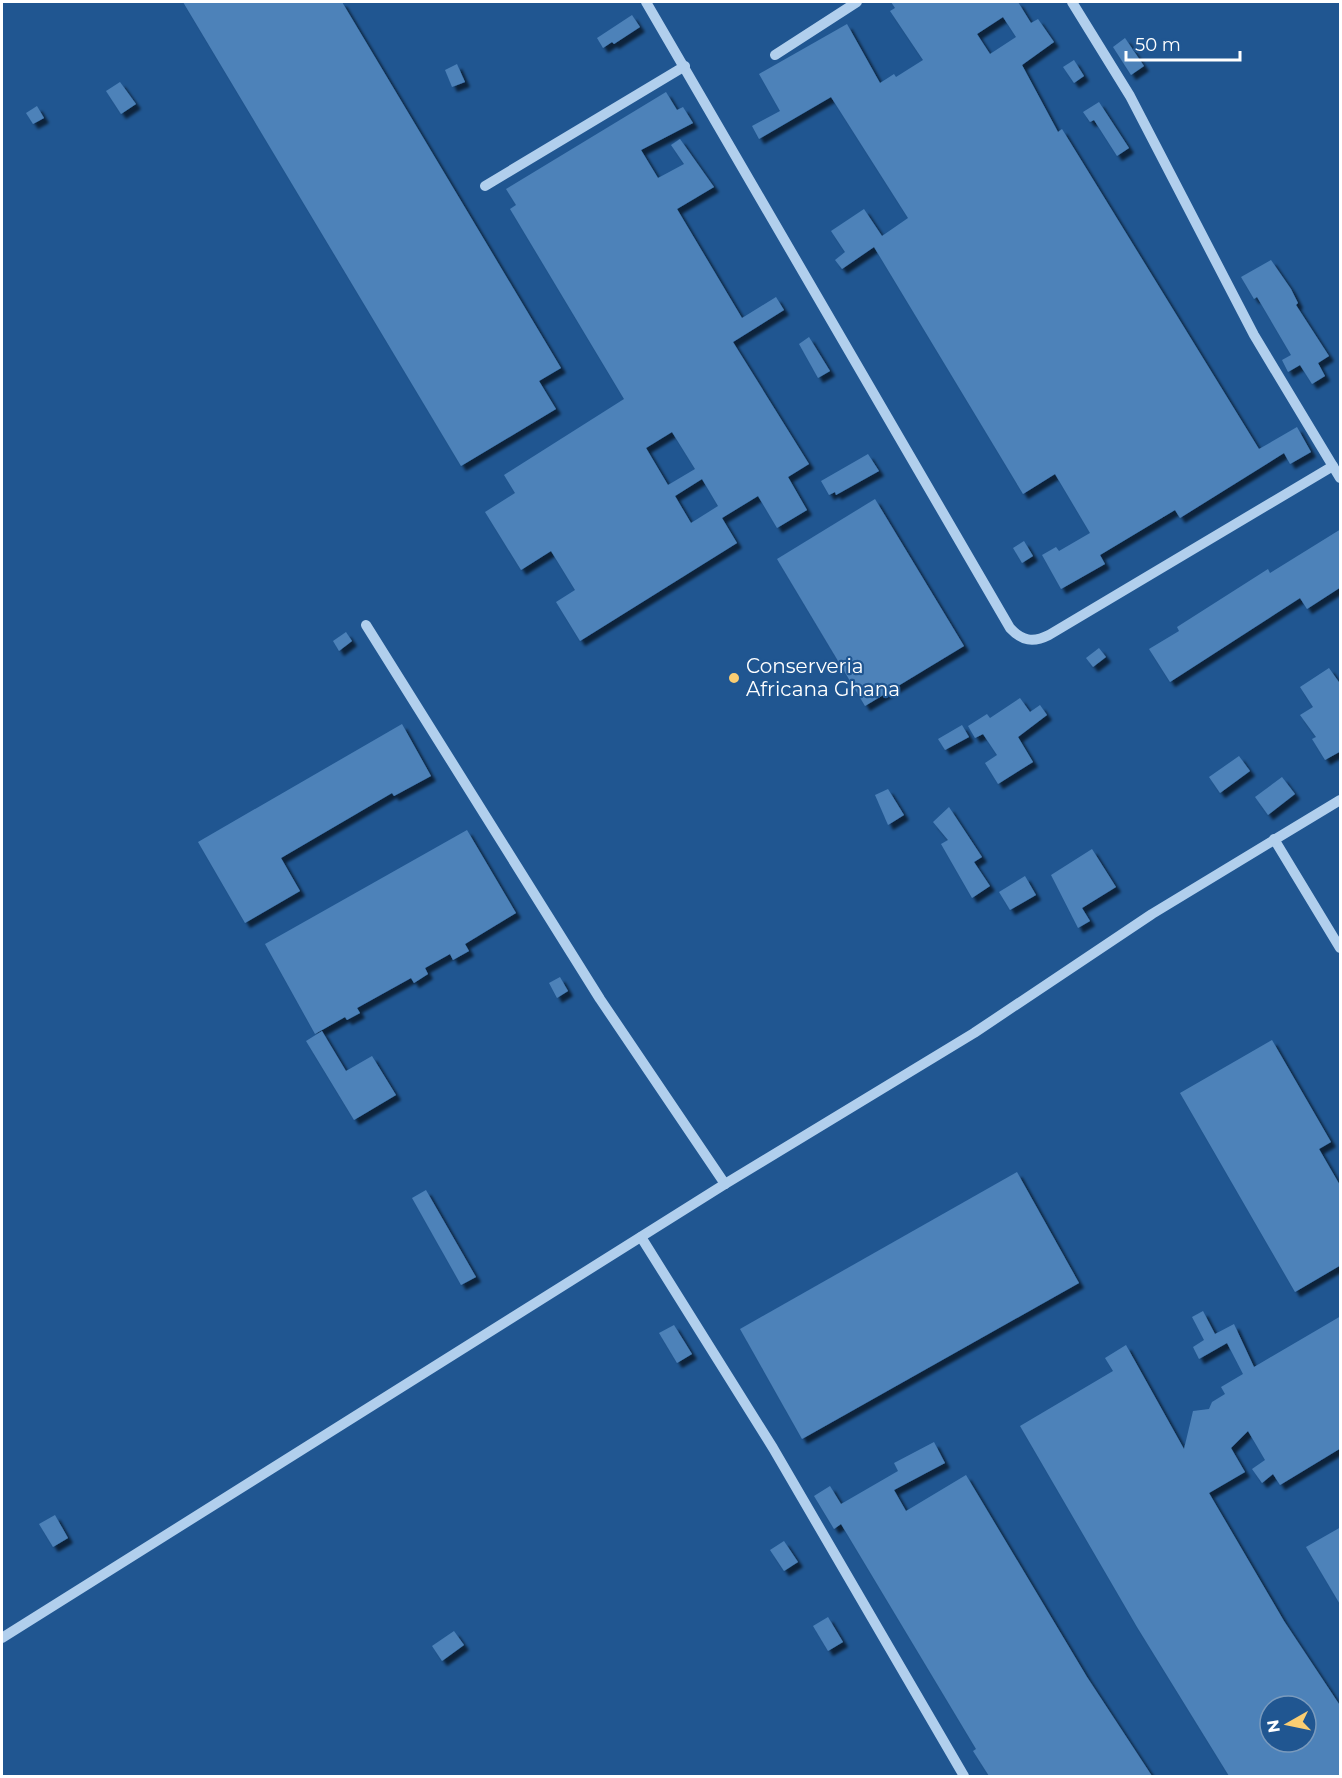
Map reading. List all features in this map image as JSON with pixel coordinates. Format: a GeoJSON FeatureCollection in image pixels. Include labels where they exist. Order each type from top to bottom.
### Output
{"type":"FeatureCollection","features":[{"type":"Feature","properties":{"kind":"street"},"geometry":{"type":"LineString","coordinates":[[646,2],[1004,618],[1017,636],[1028,640],[1039,640],[1049,635],[1333,466]]}},
{"type":"Feature","properties":{"kind":"street"},"geometry":{"type":"LineString","coordinates":[[775,55],[857,2]]}},
{"type":"Feature","properties":{"kind":"street"},"geometry":{"type":"LineString","coordinates":[[1072,2],[1130,96],[1254,336],[1341,478]]}},
{"type":"Feature","properties":{"kind":"street"},"geometry":{"type":"LineString","coordinates":[[485,186],[685,66]]}},
{"type":"Feature","properties":{"kind":"street"},"geometry":{"type":"LineString","coordinates":[[366,625],[600,999],[725,1184]]}},
{"type":"Feature","properties":{"kind":"street"},"geometry":{"type":"LineString","coordinates":[[2,1638],[725,1184],[974,1033],[1152,914],[1341,800]]}},
{"type":"Feature","properties":{"kind":"street"},"geometry":{"type":"LineString","coordinates":[[1274,839],[1341,948]]}},
{"type":"Feature","properties":{"kind":"street"},"geometry":{"type":"LineString","coordinates":[[641,1237],[773,1448],[964,1776]]}},
{"type":"Feature","properties":{"kind":"building"},"geometry":{"type":"Polygon","coordinates":[[[183,2],[342,2],[561,368],[539,381],[556,409],[461,466],[183,2]]]}},
{"type":"Feature","properties":{"kind":"building"},"geometry":{"type":"Polygon","coordinates":[[[891,2],[1018,2],[1031,23],[1038,19],[1054,42],[1022,65],[1058,132],[1062,129],[1259,449],[1297,427],[1311,452],[1290,464],[1284,453],[1180,518],[1175,510],[1100,555],[1105,564],[1061,589],[1042,555],[1056,547],[1059,551],[1090,533],[1055,474],[1023,494],[874,247],[842,269],[835,260],[845,252],[831,231],[864,209],[882,236],[908,218],[831,97],[759,139],[752,126],[780,111],[759,74],[847,24],[880,83],[894,74],[896,77],[923,60],[890,11],[895,8],[891,2]],[[1003,17],[977,34],[990,54],[1016,37],[1003,17]]]}},
{"type":"Feature","properties":{"kind":"building"},"geometry":{"type":"Polygon","coordinates":[[[632,15],[640,27],[614,44],[612,42],[603,48],[597,38],[632,15]]]}},
{"type":"Feature","properties":{"kind":"building"},"geometry":{"type":"Polygon","coordinates":[[[1125,38],[1144,66],[1131,75],[1113,47],[1125,38]]]}},
{"type":"Feature","properties":{"kind":"building"},"geometry":{"type":"Polygon","coordinates":[[[1074,60],[1084,76],[1074,83],[1063,67],[1074,60]]]}},
{"type":"Feature","properties":{"kind":"building"},"geometry":{"type":"Polygon","coordinates":[[[457,64],[465,82],[452,87],[445,70],[457,64]]]}},
{"type":"Feature","properties":{"kind":"building"},"geometry":{"type":"Polygon","coordinates":[[[120,82],[136,104],[121,114],[106,91],[120,82]]]}},
{"type":"Feature","properties":{"kind":"building"},"geometry":{"type":"Polygon","coordinates":[[[666,92],[677,110],[683,107],[693,123],[641,150],[658,178],[684,164],[671,145],[680,139],[714,187],[677,209],[742,318],[776,297],[784,310],[733,342],[809,464],[788,477],[807,510],[777,528],[758,496],[722,518],[737,543],[580,641],[556,602],[575,590],[551,551],[521,570],[485,512],[515,493],[504,475],[624,399],[510,209],[516,205],[506,189],[666,92]],[[672,432],[646,448],[668,485],[695,469],[672,432]],[[702,479],[675,496],[691,523],[718,506],[702,479]]]}},
{"type":"Feature","properties":{"kind":"building"},"geometry":{"type":"Polygon","coordinates":[[[1099,102],[1129,148],[1117,156],[1094,120],[1090,122],[1083,112],[1099,102]]]}},
{"type":"Feature","properties":{"kind":"building"},"geometry":{"type":"Polygon","coordinates":[[[37,106],[44,118],[33,124],[26,113],[37,106]]]}},
{"type":"Feature","properties":{"kind":"building"},"geometry":{"type":"Polygon","coordinates":[[[1271,260],[1291,289],[1298,303],[1296,305],[1329,356],[1318,363],[1325,376],[1312,384],[1300,365],[1288,372],[1282,360],[1291,355],[1257,297],[1254,299],[1241,277],[1271,260]]]}},
{"type":"Feature","properties":{"kind":"building"},"geometry":{"type":"Polygon","coordinates":[[[809,337],[830,371],[818,378],[799,344],[809,337]]]}},
{"type":"Feature","properties":{"kind":"building"},"geometry":{"type":"Polygon","coordinates":[[[868,454],[879,471],[836,495],[835,492],[829,495],[821,481],[868,454]]]}},
{"type":"Feature","properties":{"kind":"building"},"geometry":{"type":"Polygon","coordinates":[[[875,499],[964,646],[865,706],[777,559],[875,499]]]}},
{"type":"Feature","properties":{"kind":"building"},"geometry":{"type":"Polygon","coordinates":[[[1341,529],[1341,587],[1307,609],[1300,598],[1170,682],[1149,649],[1179,631],[1177,627],[1268,569],[1270,573],[1341,529]]]}},
{"type":"Feature","properties":{"kind":"building"},"geometry":{"type":"Polygon","coordinates":[[[1024,541],[1033,556],[1022,563],[1013,548],[1024,541]]]}},
{"type":"Feature","properties":{"kind":"building"},"geometry":{"type":"Polygon","coordinates":[[[346,632],[352,641],[339,651],[333,641],[346,632]]]}},
{"type":"Feature","properties":{"kind":"building"},"geometry":{"type":"Polygon","coordinates":[[[1099,648],[1106,657],[1093,667],[1086,658],[1099,648]]]}},
{"type":"Feature","properties":{"kind":"building"},"geometry":{"type":"Polygon","coordinates":[[[1329,668],[1341,685],[1341,751],[1325,760],[1312,739],[1316,737],[1300,715],[1313,707],[1300,687],[1329,668]]]}},
{"type":"Feature","properties":{"kind":"building"},"geometry":{"type":"Polygon","coordinates":[[[1020,698],[1030,712],[1040,705],[1047,715],[1018,737],[1033,762],[998,784],[985,763],[997,755],[983,734],[975,738],[968,726],[987,714],[990,718],[1020,698]]]}},
{"type":"Feature","properties":{"kind":"building"},"geometry":{"type":"Polygon","coordinates":[[[402,724],[431,776],[394,796],[392,793],[281,858],[300,891],[245,923],[198,842],[402,724]]]}},
{"type":"Feature","properties":{"kind":"building"},"geometry":{"type":"Polygon","coordinates":[[[962,725],[969,737],[945,750],[938,739],[962,725]]]}},
{"type":"Feature","properties":{"kind":"building"},"geometry":{"type":"Polygon","coordinates":[[[1239,756],[1250,771],[1220,793],[1209,777],[1239,756]]]}},
{"type":"Feature","properties":{"kind":"building"},"geometry":{"type":"Polygon","coordinates":[[[1282,777],[1295,794],[1268,815],[1255,797],[1282,777]]]}},
{"type":"Feature","properties":{"kind":"building"},"geometry":{"type":"Polygon","coordinates":[[[888,789],[904,815],[888,825],[875,795],[888,789]]]}},
{"type":"Feature","properties":{"kind":"building"},"geometry":{"type":"Polygon","coordinates":[[[949,807],[982,857],[974,862],[990,886],[972,898],[941,844],[948,840],[933,822],[949,807]]]}},
{"type":"Feature","properties":{"kind":"building"},"geometry":{"type":"Polygon","coordinates":[[[467,830],[516,913],[465,944],[469,951],[453,960],[450,954],[425,968],[428,974],[414,983],[411,978],[357,1008],[360,1013],[347,1020],[345,1017],[315,1034],[265,944],[467,830]]]}},
{"type":"Feature","properties":{"kind":"building"},"geometry":{"type":"Polygon","coordinates":[[[1092,849],[1116,887],[1082,908],[1090,921],[1078,928],[1051,875],[1092,849]]]}},
{"type":"Feature","properties":{"kind":"building"},"geometry":{"type":"Polygon","coordinates":[[[1025,876],[1036,895],[1010,910],[999,892],[1025,876]]]}},
{"type":"Feature","properties":{"kind":"building"},"geometry":{"type":"Polygon","coordinates":[[[560,977],[568,991],[557,998],[549,983],[560,977]]]}},
{"type":"Feature","properties":{"kind":"building"},"geometry":{"type":"Polygon","coordinates":[[[322,1031],[346,1071],[372,1056],[396,1095],[354,1120],[306,1041],[322,1031]]]}},
{"type":"Feature","properties":{"kind":"building"},"geometry":{"type":"Polygon","coordinates":[[[1272,1040],[1331,1142],[1319,1149],[1341,1187],[1341,1265],[1295,1292],[1180,1093],[1272,1040]]]}},
{"type":"Feature","properties":{"kind":"building"},"geometry":{"type":"Polygon","coordinates":[[[1017,1172],[1079,1283],[802,1439],[740,1329],[1017,1172]]]}},
{"type":"Feature","properties":{"kind":"building"},"geometry":{"type":"Polygon","coordinates":[[[426,1190],[476,1277],[461,1285],[412,1198],[426,1190]]]}},
{"type":"Feature","properties":{"kind":"building"},"geometry":{"type":"Polygon","coordinates":[[[1203,1311],[1215,1334],[1234,1324],[1254,1367],[1341,1316],[1341,1448],[1280,1485],[1273,1474],[1262,1483],[1252,1469],[1265,1460],[1248,1431],[1231,1448],[1245,1472],[1209,1493],[1284,1621],[1341,1707],[1341,1776],[1229,1776],[1137,1627],[1020,1426],[1113,1371],[1105,1358],[1126,1345],[1184,1449],[1193,1411],[1209,1409],[1212,1402],[1225,1394],[1221,1387],[1243,1374],[1227,1343],[1199,1359],[1193,1347],[1204,1340],[1192,1317],[1203,1311]]]}},
{"type":"Feature","properties":{"kind":"building"},"geometry":{"type":"Polygon","coordinates":[[[674,1325],[692,1354],[677,1363],[659,1333],[674,1325]]]}},
{"type":"Feature","properties":{"kind":"building"},"geometry":{"type":"Polygon","coordinates":[[[934,1442],[945,1463],[894,1490],[906,1511],[966,1475],[1087,1677],[1152,1776],[989,1776],[973,1751],[976,1749],[841,1524],[834,1529],[814,1496],[830,1486],[841,1504],[898,1471],[894,1463],[934,1442]]]}},
{"type":"Feature","properties":{"kind":"building"},"geometry":{"type":"Polygon","coordinates":[[[55,1515],[68,1538],[53,1547],[39,1524],[55,1515]]]}},
{"type":"Feature","properties":{"kind":"building"},"geometry":{"type":"Polygon","coordinates":[[[1341,1527],[1341,1606],[1306,1547],[1341,1527]]]}},
{"type":"Feature","properties":{"kind":"building"},"geometry":{"type":"Polygon","coordinates":[[[784,1541],[798,1562],[784,1571],[770,1550],[784,1541]]]}},
{"type":"Feature","properties":{"kind":"building"},"geometry":{"type":"Polygon","coordinates":[[[828,1617],[843,1642],[828,1651],[813,1626],[828,1617]]]}},
{"type":"Feature","properties":{"kind":"building"},"geometry":{"type":"Polygon","coordinates":[[[454,1631],[464,1645],[442,1661],[432,1646],[454,1631]]]}},
{"type":"Feature","properties":{"kind":"place","name":"Conserveria Africana Ghana"},"geometry":{"type":"Point","coordinates":[734,678]}}]}
